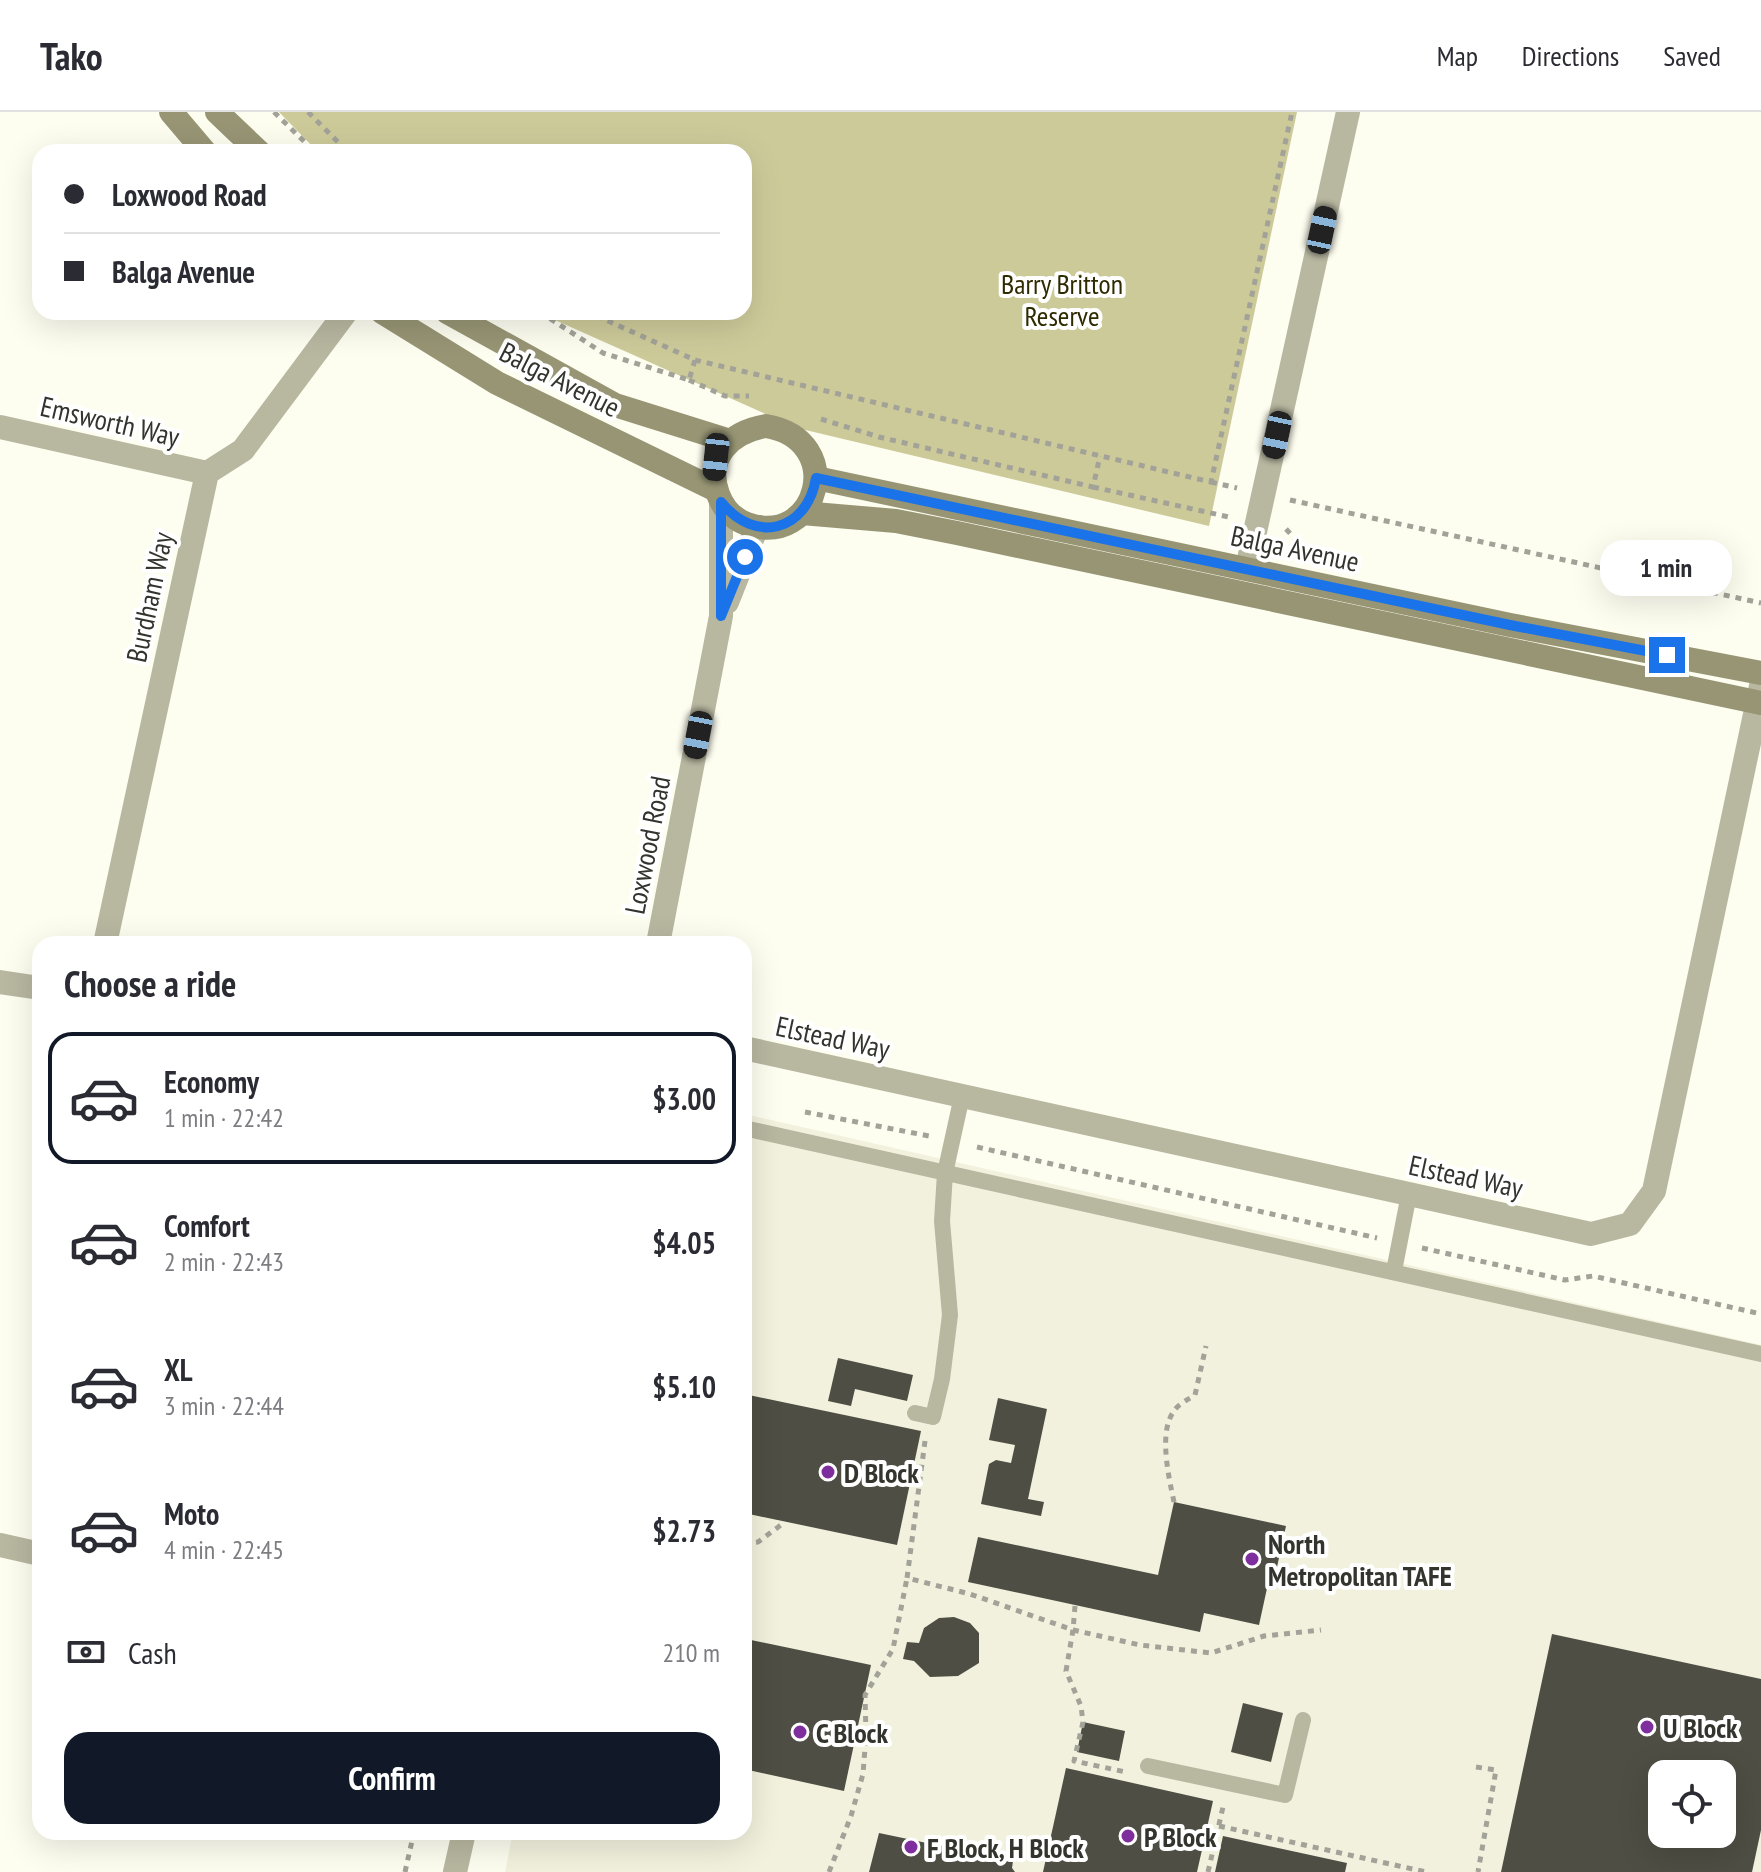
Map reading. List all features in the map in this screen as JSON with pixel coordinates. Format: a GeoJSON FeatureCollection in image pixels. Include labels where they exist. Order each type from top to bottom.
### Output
{"type":"FeatureCollection","features":[{"type":"Feature","properties":{"kind":"main road"},"geometry":{"type":"LineString","coordinates":[[171,112],[198,144]]}},
{"type":"Feature","properties":{"kind":"main road"},"geometry":{"type":"LineString","coordinates":[[217,112],[251,144]]}},
{"type":"Feature","properties":{"kind":"main road","name":"Balga Avenue"},"geometry":{"type":"LineString","coordinates":[[395,320],[497,383],[719,496]]}},
{"type":"Feature","properties":{"kind":"main road","name":"Balga Avenue"},"geometry":{"type":"LineString","coordinates":[[461,320],[615,405],[730,441]]}},
{"type":"Feature","properties":{"kind":"main road"},"geometry":{"type":"LineString","coordinates":[[766,426],[791,433],[810,452],[816,478],[810,503],[802,513],[778,526],[757,527],[740,521],[719,496],[716,457],[740,433],[766,426]]}},
{"type":"Feature","properties":{"kind":"main road","name":"Balga Avenue"},"geometry":{"type":"LineString","coordinates":[[816,478],[1510,625],[1761,673]]}},
{"type":"Feature","properties":{"kind":"main road","name":"Balga Avenue"},"geometry":{"type":"LineString","coordinates":[[802,513],[896,521],[1760,697]]}},
{"type":"Feature","properties":{"kind":"street"},"geometry":{"type":"LineString","coordinates":[[1247,568],[1348,112]]}},
{"type":"Feature","properties":{"kind":"street"},"geometry":{"type":"LineString","coordinates":[[207,473],[243,450],[340,320]]}},
{"type":"Feature","properties":{"kind":"street","name":"Emsworth Way"},"geometry":{"type":"LineString","coordinates":[[0,427],[207,473]]}},
{"type":"Feature","properties":{"kind":"street","name":"Burdham Way"},"geometry":{"type":"LineString","coordinates":[[107,936],[207,473]]}},
{"type":"Feature","properties":{"kind":"street","name":"Loxwood Road"},"geometry":{"type":"LineString","coordinates":[[719,496],[721,616]]}},
{"type":"Feature","properties":{"kind":"street","name":"Loxwood Road"},"geometry":{"type":"LineString","coordinates":[[660,936],[721,616],[757,527]]}},
{"type":"Feature","properties":{"kind":"street","name":"Elstead Way"},"geometry":{"type":"LineString","coordinates":[[752,1050],[1591,1234],[1630,1224],[1654,1191],[1760,697]]}},
{"type":"Feature","properties":{"kind":"street"},"geometry":{"type":"LineString","coordinates":[[0,982],[32,987]]}},
{"type":"Feature","properties":{"kind":"street"},"geometry":{"type":"LineString","coordinates":[[0,1545],[32,1552]]}},
{"type":"Feature","properties":{"kind":"street"},"geometry":{"type":"LineString","coordinates":[[455,1872],[462,1840]]}},
{"type":"Feature","properties":{"kind":"lane"},"geometry":{"type":"LineString","coordinates":[[915,1413],[933,1417],[942,1379],[950,1315],[942,1221],[945,1173],[962,1096]]}},
{"type":"Feature","properties":{"kind":"lane"},"geometry":{"type":"LineString","coordinates":[[752,1130],[1761,1354]]}},
{"type":"Feature","properties":{"kind":"lane"},"geometry":{"type":"LineString","coordinates":[[1394,1271],[1409,1194]]}},
{"type":"Feature","properties":{"kind":"lane"},"geometry":{"type":"LineString","coordinates":[[1148,1766],[1285,1795],[1303,1720]]}},
{"type":"Feature","properties":{"kind":"path"},"geometry":{"type":"LineString","coordinates":[[274,112],[307,144]]}},
{"type":"Feature","properties":{"kind":"path"},"geometry":{"type":"LineString","coordinates":[[308,112],[340,144]]}},
{"type":"Feature","properties":{"kind":"path"},"geometry":{"type":"LineString","coordinates":[[1211,482],[1292,112]]}},
{"type":"Feature","properties":{"kind":"path"},"geometry":{"type":"LineString","coordinates":[[552,320],[603,353],[689,380],[725,396],[756,395]]}},
{"type":"Feature","properties":{"kind":"path"},"geometry":{"type":"LineString","coordinates":[[606,320],[695,360],[1211,482],[1761,603]]}},
{"type":"Feature","properties":{"kind":"path"},"geometry":{"type":"LineString","coordinates":[[689,380],[695,360]]}},
{"type":"Feature","properties":{"kind":"path"},"geometry":{"type":"LineString","coordinates":[[816,416],[879,437],[1093,487],[1100,456]]}},
{"type":"Feature","properties":{"kind":"path"},"geometry":{"type":"LineString","coordinates":[[791,1110],[952,1141],[1565,1280],[1593,1276],[1761,1314]]}},
{"type":"Feature","properties":{"kind":"path"},"geometry":{"type":"LineString","coordinates":[[1174,1502],[1168,1474],[1167,1427],[1174,1410],[1195,1395],[1206,1346]]}},
{"type":"Feature","properties":{"kind":"path"},"geometry":{"type":"LineString","coordinates":[[829,1872],[851,1816],[863,1774],[865,1695],[893,1649],[917,1516],[921,1460],[933,1417]]}},
{"type":"Feature","properties":{"kind":"path"},"geometry":{"type":"LineString","coordinates":[[752,1542],[758,1542],[785,1522]]}},
{"type":"Feature","properties":{"kind":"path"},"geometry":{"type":"LineString","coordinates":[[907,1578],[982,1598],[1073,1630],[1140,1645],[1211,1653],[1264,1636],[1321,1630]]}},
{"type":"Feature","properties":{"kind":"path"},"geometry":{"type":"LineString","coordinates":[[1075,1606],[1066,1671],[1081,1706],[1083,1722],[1074,1761],[1131,1773],[1148,1766]]}},
{"type":"Feature","properties":{"kind":"path"},"geometry":{"type":"LineString","coordinates":[[1476,1767],[1496,1770],[1478,1872]]}},
{"type":"Feature","properties":{"kind":"path"},"geometry":{"type":"LineString","coordinates":[[1208,1872],[1227,1781]]}},
{"type":"Feature","properties":{"kind":"path"},"geometry":{"type":"LineString","coordinates":[[1219,1826],[1426,1872]]}},
{"type":"Feature","properties":{"kind":"path"},"geometry":{"type":"LineString","coordinates":[[405,1872],[412,1840]]}},
{"type":"Feature","properties":{"kind":"shaded area","name":"North Metropolitan TAFE"},"geometry":{"type":"Polygon","coordinates":[[[752,1116],[1761,1345],[1761,1872],[505,1872],[511,1840],[752,1840],[752,1116]]]}},
{"type":"Feature","properties":{"kind":"green space","name":"Barry Britton Reserve"},"geometry":{"type":"Polygon","coordinates":[[[279,112],[1297,112],[1209,526],[797,428],[555,320],[752,320],[752,144],[310,144],[279,112]]]}},
{"type":"Feature","properties":{"kind":"building"},"geometry":{"type":"Polygon","coordinates":[[[838,1358],[913,1375],[907,1401],[855,1389],[851,1406],[828,1401],[838,1358]]]}},
{"type":"Feature","properties":{"kind":"building","name":"D Block"},"geometry":{"type":"Polygon","coordinates":[[[752,1396],[921,1431],[897,1545],[752,1515],[752,1396]]]}},
{"type":"Feature","properties":{"kind":"building"},"geometry":{"type":"Polygon","coordinates":[[[998,1398],[1047,1409],[1028,1499],[1044,1502],[1041,1516],[981,1504],[989,1464],[996,1460],[1011,1463],[1015,1445],[989,1440],[998,1398]]]}},
{"type":"Feature","properties":{"kind":"building"},"geometry":{"type":"Polygon","coordinates":[[[1174,1502],[1286,1526],[1277,1567],[1271,1570],[1259,1625],[1204,1613],[1200,1632],[968,1582],[978,1537],[1158,1575],[1174,1502]]]}},
{"type":"Feature","properties":{"kind":"building"},"geometry":{"type":"Polygon","coordinates":[[[954,1617],[970,1623],[979,1633],[979,1663],[958,1676],[930,1677],[914,1661],[903,1659],[907,1642],[919,1643],[924,1628],[939,1618],[954,1617]]]}},
{"type":"Feature","properties":{"kind":"building","name":"U Block"},"geometry":{"type":"Polygon","coordinates":[[[1552,1634],[1761,1679],[1761,1830],[1752,1872],[1501,1872],[1552,1634]]]}},
{"type":"Feature","properties":{"kind":"building","name":"C Block"},"geometry":{"type":"Polygon","coordinates":[[[752,1640],[871,1665],[844,1791],[752,1771],[752,1640]]]}},
{"type":"Feature","properties":{"kind":"building"},"geometry":{"type":"Polygon","coordinates":[[[1243,1703],[1283,1713],[1271,1762],[1231,1752],[1243,1703]]]}},
{"type":"Feature","properties":{"kind":"building"},"geometry":{"type":"Polygon","coordinates":[[[1083,1722],[1125,1731],[1119,1761],[1077,1752],[1083,1722]]]}},
{"type":"Feature","properties":{"kind":"building","name":"P Block"},"geometry":{"type":"Polygon","coordinates":[[[1066,1768],[1213,1801],[1197,1872],[1043,1872],[1066,1768]]]}},
{"type":"Feature","properties":{"kind":"building","name":"F Block, H Block"},"geometry":{"type":"Polygon","coordinates":[[[879,1833],[1013,1861],[1015,1872],[869,1872],[879,1833]]]}},
{"type":"Feature","properties":{"kind":"building"},"geometry":{"type":"Polygon","coordinates":[[[1223,1836],[1347,1863],[1345,1872],[1215,1872],[1223,1836]]]}},
{"type":"Feature","properties":{"kind":"place","name":"D Block"},"geometry":{"type":"Point","coordinates":[828,1472]}},
{"type":"Feature","properties":{"kind":"place","name":"North Metropolitan TAFE"},"geometry":{"type":"Point","coordinates":[1252,1559]}},
{"type":"Feature","properties":{"kind":"place","name":"U Block"},"geometry":{"type":"Point","coordinates":[1647,1727]}},
{"type":"Feature","properties":{"kind":"place","name":"C Block"},"geometry":{"type":"Point","coordinates":[800,1732]}},
{"type":"Feature","properties":{"kind":"place","name":"P Block"},"geometry":{"type":"Point","coordinates":[1128,1836]}},
{"type":"Feature","properties":{"kind":"place","name":"F Block, H Block"},"geometry":{"type":"Point","coordinates":[911,1847]}},
{"type":"Feature","properties":{"kind":"route"},"geometry":{"type":"LineString","coordinates":[[745,557],[721,616],[721,502],[740,521],[757,527],[778,526],[791,521],[810,503],[816,478],[1510,625],[1667,655]]}}]}
